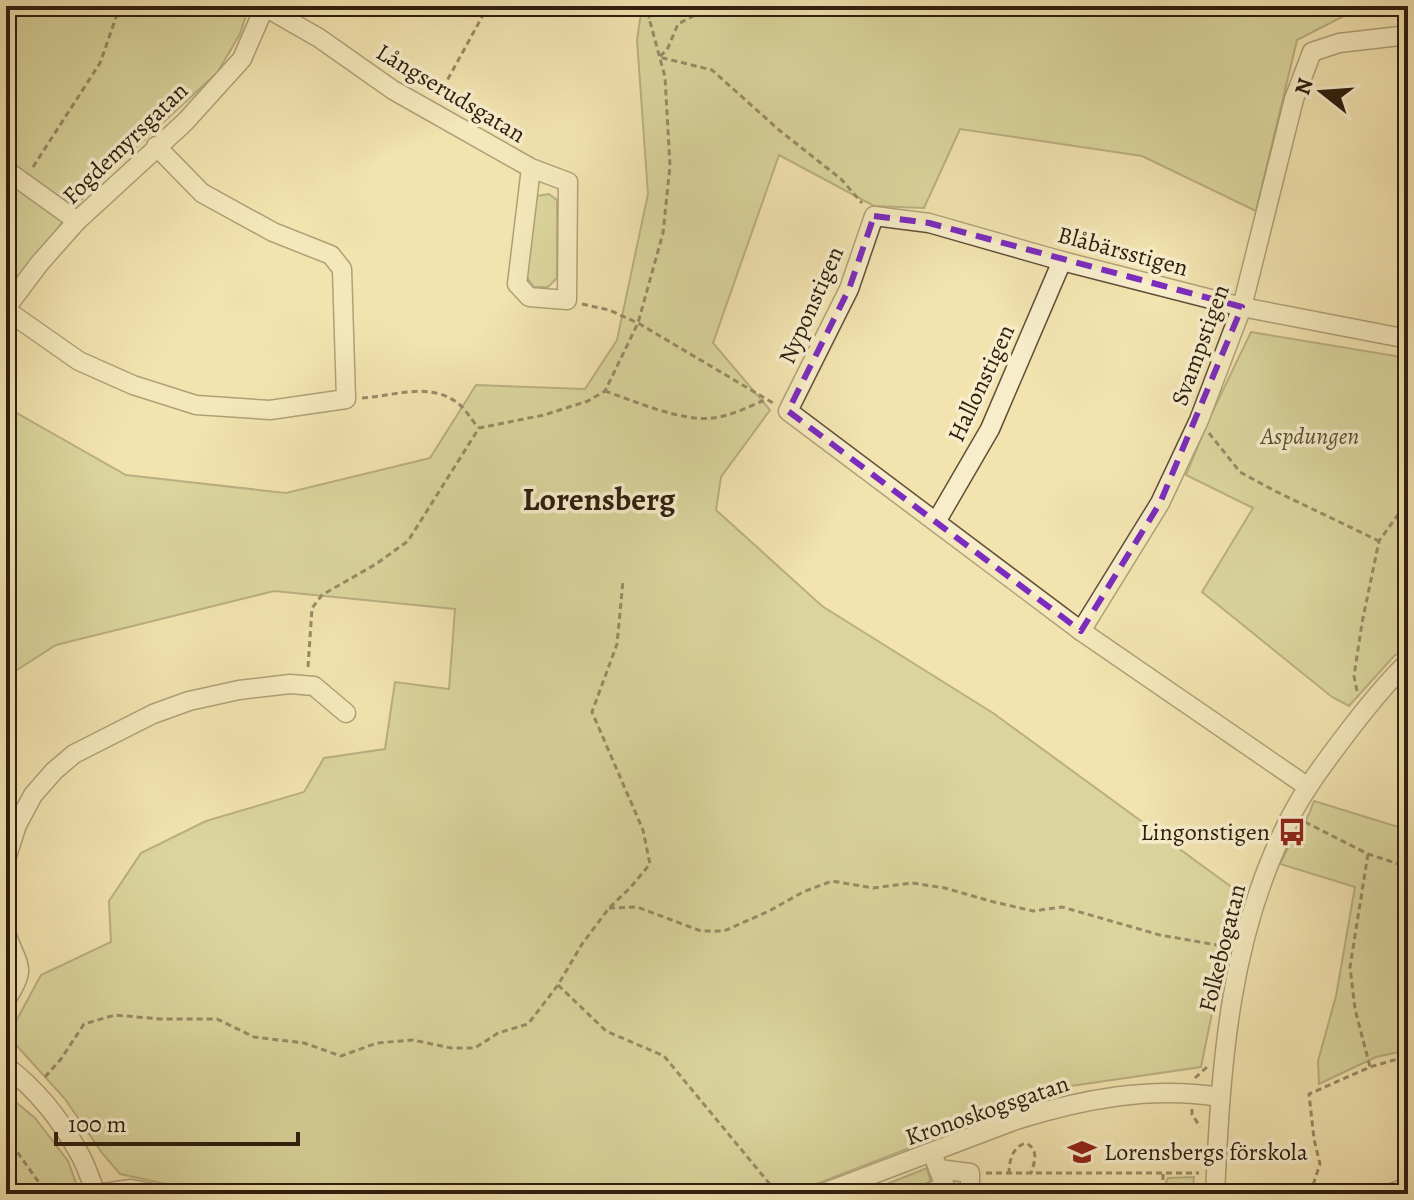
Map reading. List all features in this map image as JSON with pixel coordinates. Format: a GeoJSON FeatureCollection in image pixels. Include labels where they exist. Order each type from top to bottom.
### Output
{"type":"FeatureCollection","features":[{"type":"Feature","properties":{"kind":"street","name":"Långserudsgatan"},"geometry":{"type":"LineString","coordinates":[[265,6],[319,38],[393,90],[531,168],[568,182],[567,300],[529,297],[517,284],[531,168]]}},
{"type":"Feature","properties":{"kind":"street","name":"Fogdemyrsgatan"},"geometry":{"type":"LineString","coordinates":[[6,309],[39,264],[77,221],[185,122],[242,59],[265,6]]}},
{"type":"Feature","properties":{"kind":"street","name":"Svampstigen"},"geometry":{"type":"LineString","coordinates":[[1081,631],[1160,503],[1199,420],[1242,307],[1294,99],[1312,52],[1339,43],[1408,35]]}},
{"type":"Feature","properties":{"kind":"street"},"geometry":{"type":"LineString","coordinates":[[6,309],[79,361],[133,385],[196,405],[270,410],[346,399],[342,269],[331,255],[273,232],[202,193],[156,146]]}},
{"type":"Feature","properties":{"kind":"street"},"geometry":{"type":"LineString","coordinates":[[6,170],[77,221]]}},
{"type":"Feature","properties":{"kind":"street","name":"Blåbärsstigen"},"geometry":{"type":"LineString","coordinates":[[874,216],[929,223],[1242,307],[1408,339]]}},
{"type":"Feature","properties":{"kind":"street","name":"Nyponstigen"},"geometry":{"type":"LineString","coordinates":[[788,411],[849,289],[874,216]]}},
{"type":"Feature","properties":{"kind":"street","name":"Hallonstigen"},"geometry":{"type":"LineString","coordinates":[[936,522],[990,429],[1062,261]]}},
{"type":"Feature","properties":{"kind":"street"},"geometry":{"type":"LineString","coordinates":[[788,411],[1081,631],[1308,787]]}},
{"type":"Feature","properties":{"kind":"street","name":"Folkebogatan"},"geometry":{"type":"LineString","coordinates":[[1215,1194],[1220,1097],[1230,1008],[1246,931],[1266,871],[1308,787],[1370,703],[1408,662]]}},
{"type":"Feature","properties":{"kind":"street"},"geometry":{"type":"LineString","coordinates":[[6,859],[17,825],[33,795],[54,771],[74,754],[153,714],[189,701],[290,684],[314,686],[346,713]]}},
{"type":"Feature","properties":{"kind":"street"},"geometry":{"type":"LineString","coordinates":[[6,933],[20,967],[18,981],[6,1000]]}},
{"type":"Feature","properties":{"kind":"street"},"geometry":{"type":"LineString","coordinates":[[6,1066],[60,1121],[81,1156],[96,1194],[131,1189],[158,1194]]}},
{"type":"Feature","properties":{"kind":"street","name":"Kronoskogsgatan"},"geometry":{"type":"LineString","coordinates":[[821,1194],[935,1161],[1016,1120],[1047,1110],[1125,1095],[1162,1092],[1220,1097]]}},
{"type":"Feature","properties":{"kind":"street"},"geometry":{"type":"LineString","coordinates":[[935,1161],[970,1173],[970,1194]]}},
{"type":"Feature","properties":{"kind":"street"},"geometry":{"type":"LineString","coordinates":[[926,1194],[945,1186],[935,1161]]}},
{"type":"Feature","properties":{"kind":"street"},"geometry":{"type":"LineString","coordinates":[[1389,1194],[1408,1187]]}},
{"type":"Feature","properties":{"kind":"path"},"geometry":{"type":"LineString","coordinates":[[6,217],[52,136],[100,63],[120,6]]}},
{"type":"Feature","properties":{"kind":"path"},"geometry":{"type":"LineString","coordinates":[[430,111],[488,6]]}},
{"type":"Feature","properties":{"kind":"path"},"geometry":{"type":"LineString","coordinates":[[632,6],[649,18]]}},
{"type":"Feature","properties":{"kind":"path"},"geometry":{"type":"LineString","coordinates":[[314,686],[308,670],[312,608],[316,601],[408,541],[479,428],[544,415],[588,401],[605,391],[638,323],[663,233],[670,166],[665,77],[649,18],[651,6]]}},
{"type":"Feature","properties":{"kind":"path"},"geometry":{"type":"LineString","coordinates":[[659,57],[667,50],[678,24],[712,6]]}},
{"type":"Feature","properties":{"kind":"path"},"geometry":{"type":"LineString","coordinates":[[659,57],[712,70],[779,130],[841,179],[874,216]]}},
{"type":"Feature","properties":{"kind":"path"},"geometry":{"type":"LineString","coordinates":[[567,300],[609,310],[638,323],[788,411]]}},
{"type":"Feature","properties":{"kind":"path"},"geometry":{"type":"LineString","coordinates":[[346,399],[381,397],[417,390],[440,393],[460,405],[479,428]]}},
{"type":"Feature","properties":{"kind":"path"},"geometry":{"type":"LineString","coordinates":[[605,391],[697,419],[716,418],[768,399]]}},
{"type":"Feature","properties":{"kind":"path"},"geometry":{"type":"LineString","coordinates":[[1199,420],[1240,472],[1379,541]]}},
{"type":"Feature","properties":{"kind":"path"},"geometry":{"type":"LineString","coordinates":[[39,1084],[61,1059],[84,1024],[115,1015],[217,1019],[254,1037],[304,1043],[341,1056],[377,1043],[413,1040],[451,1048],[475,1048],[498,1033],[528,1024],[609,908],[650,864],[643,830],[592,712],[617,644],[623,581]]}},
{"type":"Feature","properties":{"kind":"path"},"geometry":{"type":"LineString","coordinates":[[1291,817],[1368,854],[1408,867]]}},
{"type":"Feature","properties":{"kind":"path"},"geometry":{"type":"LineString","coordinates":[[1368,854],[1350,967],[1355,1009],[1370,1067]]}},
{"type":"Feature","properties":{"kind":"path"},"geometry":{"type":"LineString","coordinates":[[609,908],[637,907],[701,931],[724,931],[832,881],[873,888],[912,883],[945,888],[1033,911],[1062,907],[1160,935],[1232,947]]}},
{"type":"Feature","properties":{"kind":"path"},"geometry":{"type":"LineString","coordinates":[[558,985],[606,1031],[664,1056],[778,1194]]}},
{"type":"Feature","properties":{"kind":"path"},"geometry":{"type":"LineString","coordinates":[[1310,1194],[1320,1164],[1309,1094],[1370,1067],[1408,1056]]}},
{"type":"Feature","properties":{"kind":"path"},"geometry":{"type":"LineString","coordinates":[[6,1136],[47,1194]]}},
{"type":"Feature","properties":{"kind":"path"},"geometry":{"type":"LineString","coordinates":[[1009,1174],[1013,1153],[1018,1146],[1026,1143],[1035,1154],[1030,1174]]}},
{"type":"Feature","properties":{"kind":"path"},"geometry":{"type":"LineString","coordinates":[[970,1173],[1199,1173]]}},
{"type":"Feature","properties":{"kind":"path"},"geometry":{"type":"LineString","coordinates":[[1163,1174],[1163,1194]]}},
{"type":"Feature","properties":{"kind":"highlighted area"},"geometry":{"type":"Polygon","coordinates":[[[874,216],[929,223],[1242,307],[1160,503],[1081,631],[788,411],[849,289],[874,216]]]}},
{"type":"Feature","properties":{"kind":"green space"},"geometry":{"type":"Polygon","coordinates":[[[6,6],[249,6],[240,34],[217,73],[90,189],[6,292],[6,6]]]}},
{"type":"Feature","properties":{"kind":"green space"},"geometry":{"type":"Polygon","coordinates":[[[642,6],[1348,6],[1348,14],[1297,40],[1256,211],[1142,156],[960,129],[924,208],[874,206],[779,155],[713,343],[770,410],[721,477],[716,510],[822,606],[993,713],[1237,891],[1201,1067],[1071,1086],[790,1194],[220,1194],[120,1174],[65,1099],[8,1036],[41,975],[111,942],[109,901],[141,853],[206,821],[304,792],[324,758],[385,749],[395,682],[449,689],[455,609],[274,591],[56,645],[6,677],[6,407],[126,475],[286,493],[430,458],[476,385],[585,389],[617,340],[648,194],[637,40],[642,6]]]}},
{"type":"Feature","properties":{"kind":"green space"},"geometry":{"type":"Polygon","coordinates":[[[549,194],[557,200],[557,278],[548,287],[534,287],[525,275],[531,206],[537,196],[549,194]]]}},
{"type":"Feature","properties":{"kind":"green space","name":"Aspdungen"},"geometry":{"type":"Polygon","coordinates":[[[1251,332],[1408,358],[1408,647],[1394,656],[1349,706],[1332,697],[1202,592],[1253,508],[1186,475],[1251,332]]]}},
{"type":"Feature","properties":{"kind":"green space"},"geometry":{"type":"Polygon","coordinates":[[[1314,801],[1408,830],[1408,1050],[1376,1057],[1319,1084],[1318,1061],[1336,996],[1355,887],[1280,864],[1314,801]]]}},
{"type":"Feature","properties":{"kind":"green space"},"geometry":{"type":"Polygon","coordinates":[[[6,1094],[35,1118],[68,1161],[80,1194],[6,1194],[6,1094]]]}},
{"type":"Feature","properties":{"kind":"green space"},"geometry":{"type":"Polygon","coordinates":[[[927,1168],[934,1194],[862,1194],[927,1168]]]}},
{"type":"Feature","properties":{"kind":"green space"},"geometry":{"type":"Polygon","coordinates":[[[1194,1177],[1192,1194],[1165,1194],[1168,1178],[1194,1177]]]}},
{"type":"Feature","properties":{"kind":"place","name":"Lingonstigen"},"geometry":{"type":"Point","coordinates":[1292,832]}},
{"type":"Feature","properties":{"kind":"place","name":"Lorensbergs förskola"},"geometry":{"type":"Point","coordinates":[1082,1152]}},
{"type":"Feature","properties":{"kind":"district","name":"Lorensberg"},"geometry":{"type":"Point","coordinates":[599,499]}}]}
